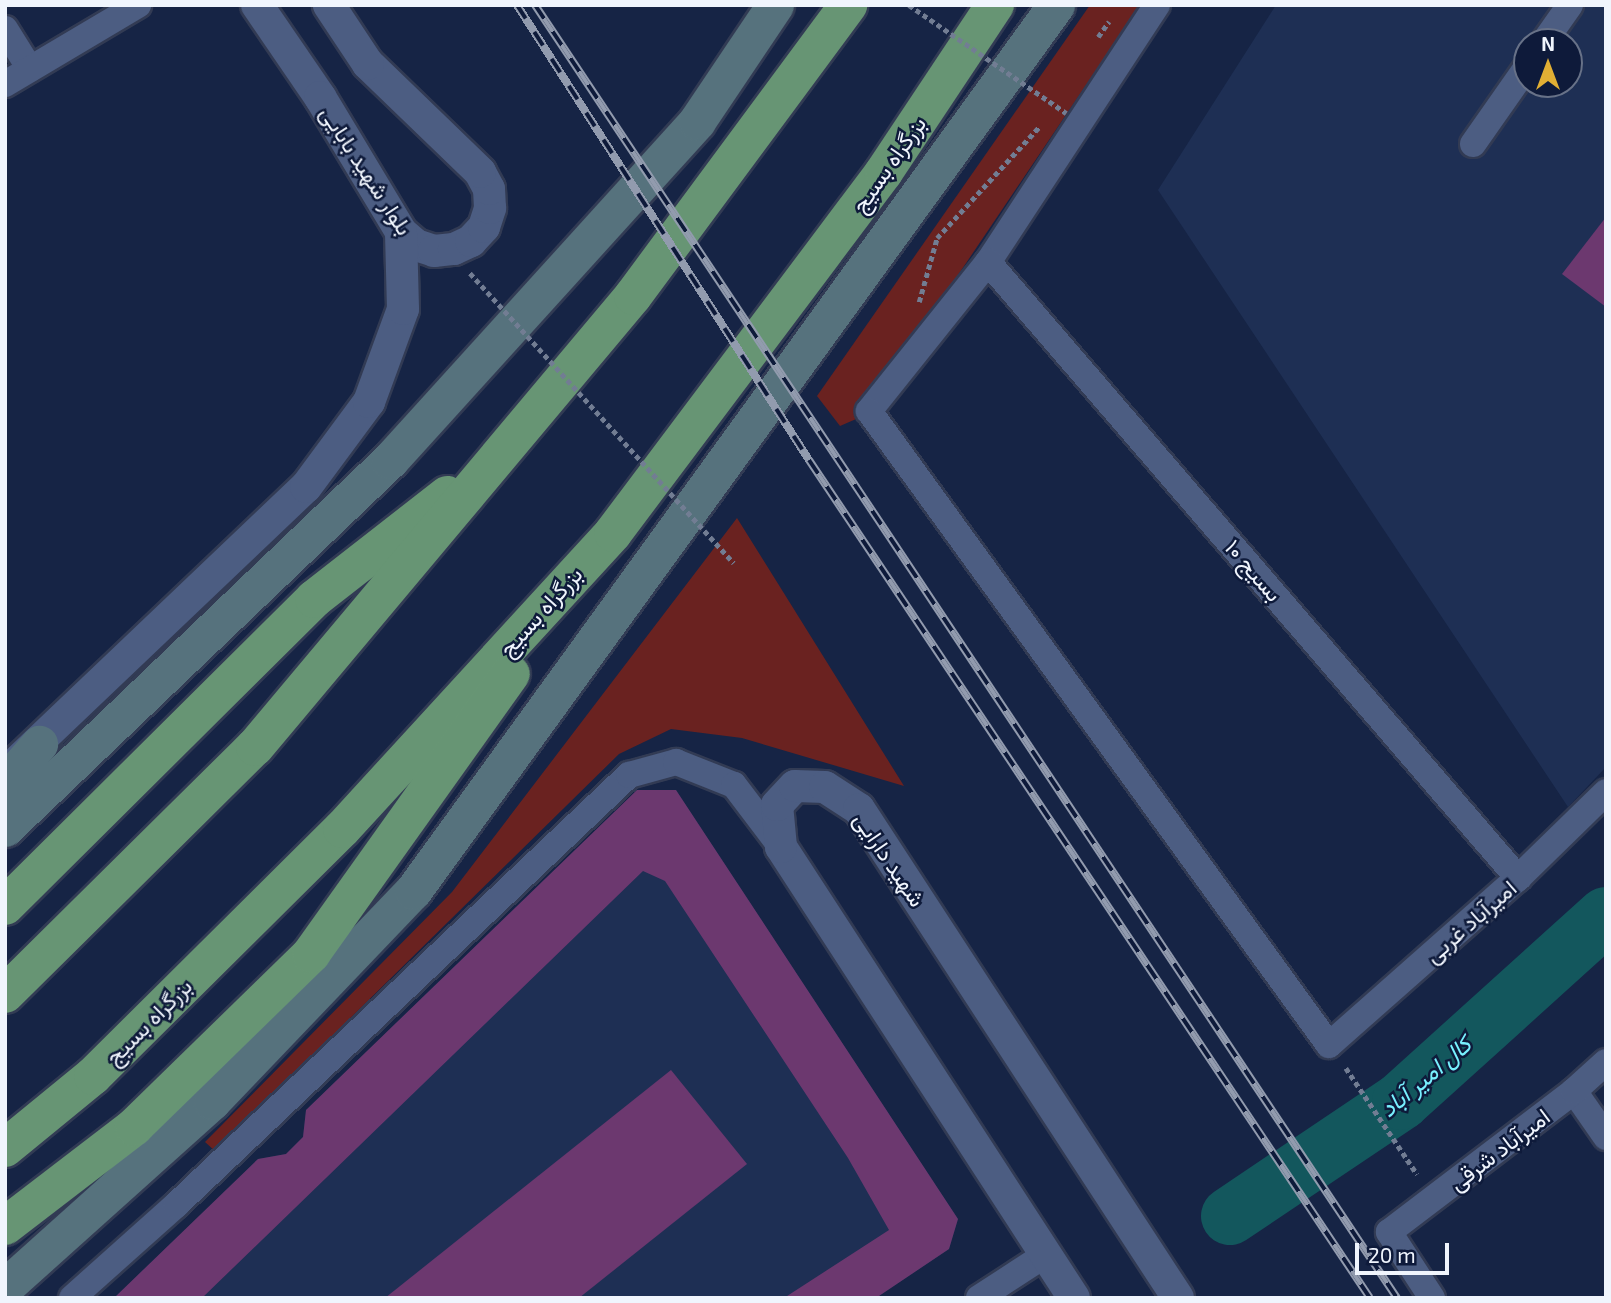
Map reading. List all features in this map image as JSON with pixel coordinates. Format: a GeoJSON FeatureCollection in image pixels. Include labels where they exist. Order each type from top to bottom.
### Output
{"type":"FeatureCollection","features":[{"type":"Feature","properties":{"kind":"highway"},"geometry":{"type":"LineString","coordinates":[[5,994],[255,747],[633,296],[848,5]]}},
{"type":"Feature","properties":{"kind":"highway","name":"بزرگراه بسیج"},"geometry":{"type":"LineString","coordinates":[[5,1148],[93,1076],[342,829],[613,533],[884,172],[995,5]]}},
{"type":"Feature","properties":{"kind":"highway"},"geometry":{"type":"LineString","coordinates":[[5,906],[314,599],[509,446]]}},
{"type":"Feature","properties":{"kind":"highway"},"geometry":{"type":"LineString","coordinates":[[5,1226],[134,1126],[311,954],[613,533]]}},
{"type":"Feature","properties":{"kind":"main road"},"geometry":{"type":"LineString","coordinates":[[5,828],[390,460],[697,121],[775,5]]}},
{"type":"Feature","properties":{"kind":"main road"},"geometry":{"type":"LineString","coordinates":[[5,1287],[212,1101],[414,891],[1056,5]]}},
{"type":"Feature","properties":{"kind":"main road"},"geometry":{"type":"LineString","coordinates":[[5,783],[40,744]]}},
{"type":"Feature","properties":{"kind":"street"},"geometry":{"type":"LineString","coordinates":[[5,84],[138,5]]}},
{"type":"Feature","properties":{"kind":"street","name":"بلوار شهید بابایی"},"geometry":{"type":"LineString","coordinates":[[257,5],[320,97],[401,232],[416,245],[435,251],[462,245],[484,227],[490,208],[489,189],[480,172],[368,64],[329,5]]}},
{"type":"Feature","properties":{"kind":"street"},"geometry":{"type":"LineString","coordinates":[[1157,5],[988,262],[869,411],[1329,1045]]}},
{"type":"Feature","properties":{"kind":"street"},"geometry":{"type":"LineString","coordinates":[[1554,28],[1570,5]]}},
{"type":"Feature","properties":{"kind":"street"},"geometry":{"type":"LineString","coordinates":[[5,29],[30,69]]}},
{"type":"Feature","properties":{"kind":"street"},"geometry":{"type":"LineString","coordinates":[[1473,144],[1513,86]]}},
{"type":"Feature","properties":{"kind":"street"},"geometry":{"type":"LineString","coordinates":[[5,771],[40,744],[306,487],[369,402],[403,309],[401,232]]}},
{"type":"Feature","properties":{"kind":"street","name":"بسیج ۱۰"},"geometry":{"type":"LineString","coordinates":[[988,262],[1518,878]]}},
{"type":"Feature","properties":{"kind":"street"},"geometry":{"type":"LineString","coordinates":[[72,1298],[176,1205],[629,775],[676,762],[733,785],[781,847]]}},
{"type":"Feature","properties":{"kind":"street","name":"شهید دارایی"},"geometry":{"type":"LineString","coordinates":[[1074,1298],[781,847],[777,806],[795,786],[825,788],[859,809],[1178,1298]]}},
{"type":"Feature","properties":{"kind":"street","name":"امیرآباد غربی"},"geometry":{"type":"LineString","coordinates":[[1329,1045],[1518,878],[1606,792]]}},
{"type":"Feature","properties":{"kind":"street","name":"امیرآباد شرقی"},"geometry":{"type":"LineString","coordinates":[[1432,1298],[1388,1232],[1574,1091],[1606,1062]]}},
{"type":"Feature","properties":{"kind":"street"},"geometry":{"type":"LineString","coordinates":[[1574,1091],[1606,1137]]}},
{"type":"Feature","properties":{"kind":"street"},"geometry":{"type":"LineString","coordinates":[[979,1298],[1045,1255]]}},
{"type":"Feature","properties":{"kind":"path"},"geometry":{"type":"LineString","coordinates":[[909,5],[1066,113]]}},
{"type":"Feature","properties":{"kind":"path"},"geometry":{"type":"LineString","coordinates":[[1093,46],[1104,26],[1119,12]]}},
{"type":"Feature","properties":{"kind":"path"},"geometry":{"type":"LineString","coordinates":[[918,309],[921,283],[937,238],[1063,96]]}},
{"type":"Feature","properties":{"kind":"path"},"geometry":{"type":"LineString","coordinates":[[470,273],[734,563]]}},
{"type":"Feature","properties":{"kind":"path"},"geometry":{"type":"LineString","coordinates":[[1329,1045],[1368,1096],[1400,1146]]}},
{"type":"Feature","properties":{"kind":"shaded area"},"geometry":{"type":"Polygon","coordinates":[[[1090,5],[1140,5],[863,416],[840,426],[817,396],[1090,5]]]}},
{"type":"Feature","properties":{"kind":"shaded area"},"geometry":{"type":"Polygon","coordinates":[[[1276,5],[1606,5],[1606,767],[1568,807],[1158,190],[1276,5]]]}},
{"type":"Feature","properties":{"kind":"shaded area"},"geometry":{"type":"Polygon","coordinates":[[[737,518],[904,786],[742,738],[671,729],[619,754],[215,1151],[205,1142],[452,892],[737,518]]]}},
{"type":"Feature","properties":{"kind":"shaded area"},"geometry":{"type":"Polygon","coordinates":[[[637,790],[676,790],[958,1219],[949,1249],[876,1298],[114,1298],[258,1159],[286,1154],[303,1137],[306,1110],[637,790]]]}},
{"type":"Feature","properties":{"kind":"building"},"geometry":{"type":"Polygon","coordinates":[[[1606,217],[1606,307],[1562,274],[1606,217]]]}},
{"type":"Feature","properties":{"kind":"building"},"geometry":{"type":"Polygon","coordinates":[[[637,790],[676,790],[958,1219],[949,1249],[876,1298],[784,1298],[889,1230],[848,1158],[665,881],[643,871],[202,1298],[114,1298],[258,1159],[286,1154],[303,1137],[306,1110],[637,790]]]}},
{"type":"Feature","properties":{"kind":"building"},"geometry":{"type":"Polygon","coordinates":[[[671,1070],[747,1164],[579,1298],[385,1298],[671,1070]]]}},
{"type":"Feature","properties":{"kind":"waterway","name":"کال امیر آباد"},"geometry":{"type":"LineString","coordinates":[[1230,1216],[1401,1101],[1606,916]]}},
{"type":"Feature","properties":{"kind":"railway"},"geometry":{"type":"LineString","coordinates":[[517,5],[809,460],[1370,1298]]}},
{"type":"Feature","properties":{"kind":"railway"},"geometry":{"type":"LineString","coordinates":[[535,5],[1397,1298]]}}]}
